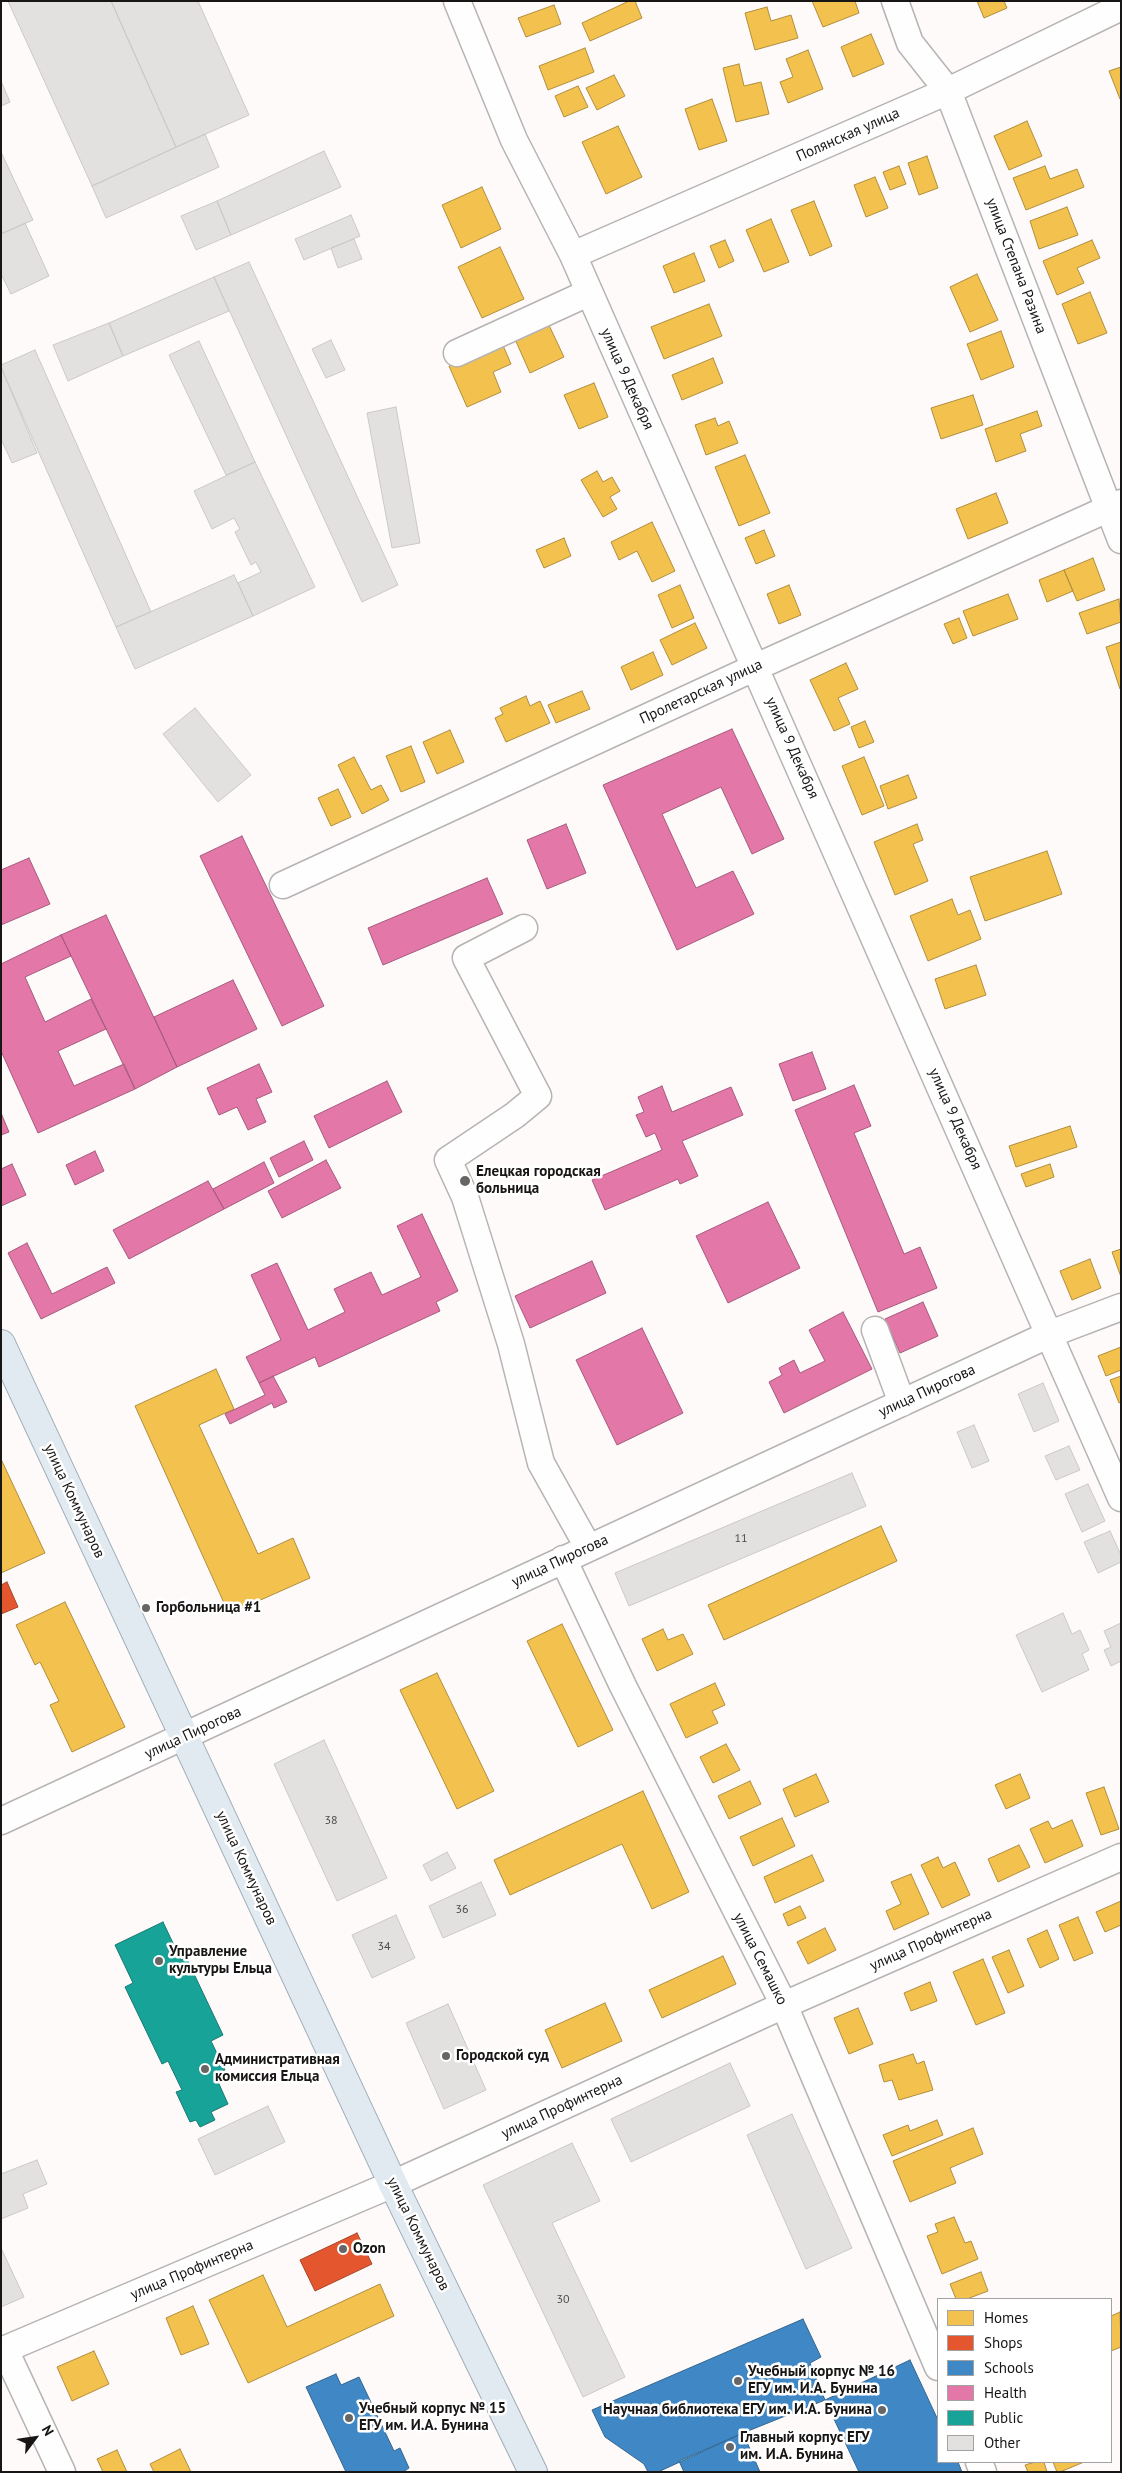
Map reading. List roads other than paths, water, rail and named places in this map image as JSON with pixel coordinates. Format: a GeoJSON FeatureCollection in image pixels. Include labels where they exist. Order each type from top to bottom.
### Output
{"type":"FeatureCollection","features":[{"type":"Feature","properties":{"kind":"main road","name":"улица Коммунаров"},"geometry":{"type":"LineString","coordinates":[[1,1344],[7,1372],[184,1737],[393,2184],[533,2472]]}},
{"type":"Feature","properties":{"kind":"street","name":"улица 9 Декабря"},"geometry":{"type":"LineString","coordinates":[[457,1],[514,140],[573,255],[588,293],[756,667],[1121,1498]]}},
{"type":"Feature","properties":{"kind":"street","name":"улица Степана Разина"},"geometry":{"type":"LineString","coordinates":[[895,1],[910,43],[948,91],[1115,506],[1121,540]]}},
{"type":"Feature","properties":{"kind":"street","name":"Полянская улица"},"geometry":{"type":"LineString","coordinates":[[573,255],[948,91],[1121,8]]}},
{"type":"Feature","properties":{"kind":"street"},"geometry":{"type":"LineString","coordinates":[[458,353],[588,293]]}},
{"type":"Feature","properties":{"kind":"street","name":"Пролетарская улица"},"geometry":{"type":"LineString","coordinates":[[283,884],[756,667],[1115,506]]}},
{"type":"Feature","properties":{"kind":"street"},"geometry":{"type":"LineString","coordinates":[[524,928],[466,958],[538,1096],[515,1115],[448,1160],[465,1197],[511,1344],[541,1463],[588,1547]]}},
{"type":"Feature","properties":{"kind":"street","name":"улица Пирогова"},"geometry":{"type":"LineString","coordinates":[[1,1821],[1050,1334],[1121,1307]]}},
{"type":"Feature","properties":{"kind":"street"},"geometry":{"type":"LineString","coordinates":[[875,1330],[902,1403]]}},
{"type":"Feature","properties":{"kind":"street","name":"улица Семашко"},"geometry":{"type":"LineString","coordinates":[[563,1559],[623,1686],[784,2005],[937,2365]]}},
{"type":"Feature","properties":{"kind":"street","name":"улица Профинтерна"},"geometry":{"type":"LineString","coordinates":[[3,2350],[393,2184],[784,2005],[1121,1856]]}},
{"type":"Feature","properties":{"kind":"street"},"geometry":{"type":"LineString","coordinates":[[3,2350],[62,2472]]}},
{"type":"Feature","properties":{"kind":"place","name":"Елецкая городская больница"},"geometry":{"type":"Point","coordinates":[465,1181]}},
{"type":"Feature","properties":{"kind":"place","name":"Горбольница #1"},"geometry":{"type":"Point","coordinates":[146,1608]}},
{"type":"Feature","properties":{"kind":"place","name":"Управление культуры Ельца"},"geometry":{"type":"Point","coordinates":[159,1961]}},
{"type":"Feature","properties":{"kind":"place","name":"Городской суд"},"geometry":{"type":"Point","coordinates":[446,2056]}},
{"type":"Feature","properties":{"kind":"place","name":"Административная комиссия Ельца"},"geometry":{"type":"Point","coordinates":[205,2069]}},
{"type":"Feature","properties":{"kind":"place","name":"Ozon"},"geometry":{"type":"Point","coordinates":[343,2249]}},
{"type":"Feature","properties":{"kind":"place","name":"Учебный корпус № 16 ЕГУ им. И.А. Бунина"},"geometry":{"type":"Point","coordinates":[738,2381]}},
{"type":"Feature","properties":{"kind":"place","name":"Научная библиотека ЕГУ им. И.А. Бунина"},"geometry":{"type":"Point","coordinates":[882,2410]}},
{"type":"Feature","properties":{"kind":"place","name":"Учебный корпус № 15 ЕГУ им. И.А. Бунина"},"geometry":{"type":"Point","coordinates":[349,2418]}},
{"type":"Feature","properties":{"kind":"place","name":"Главный корпус ЕГУ им. И.А. Бунина"},"geometry":{"type":"Point","coordinates":[730,2447]}}]}
